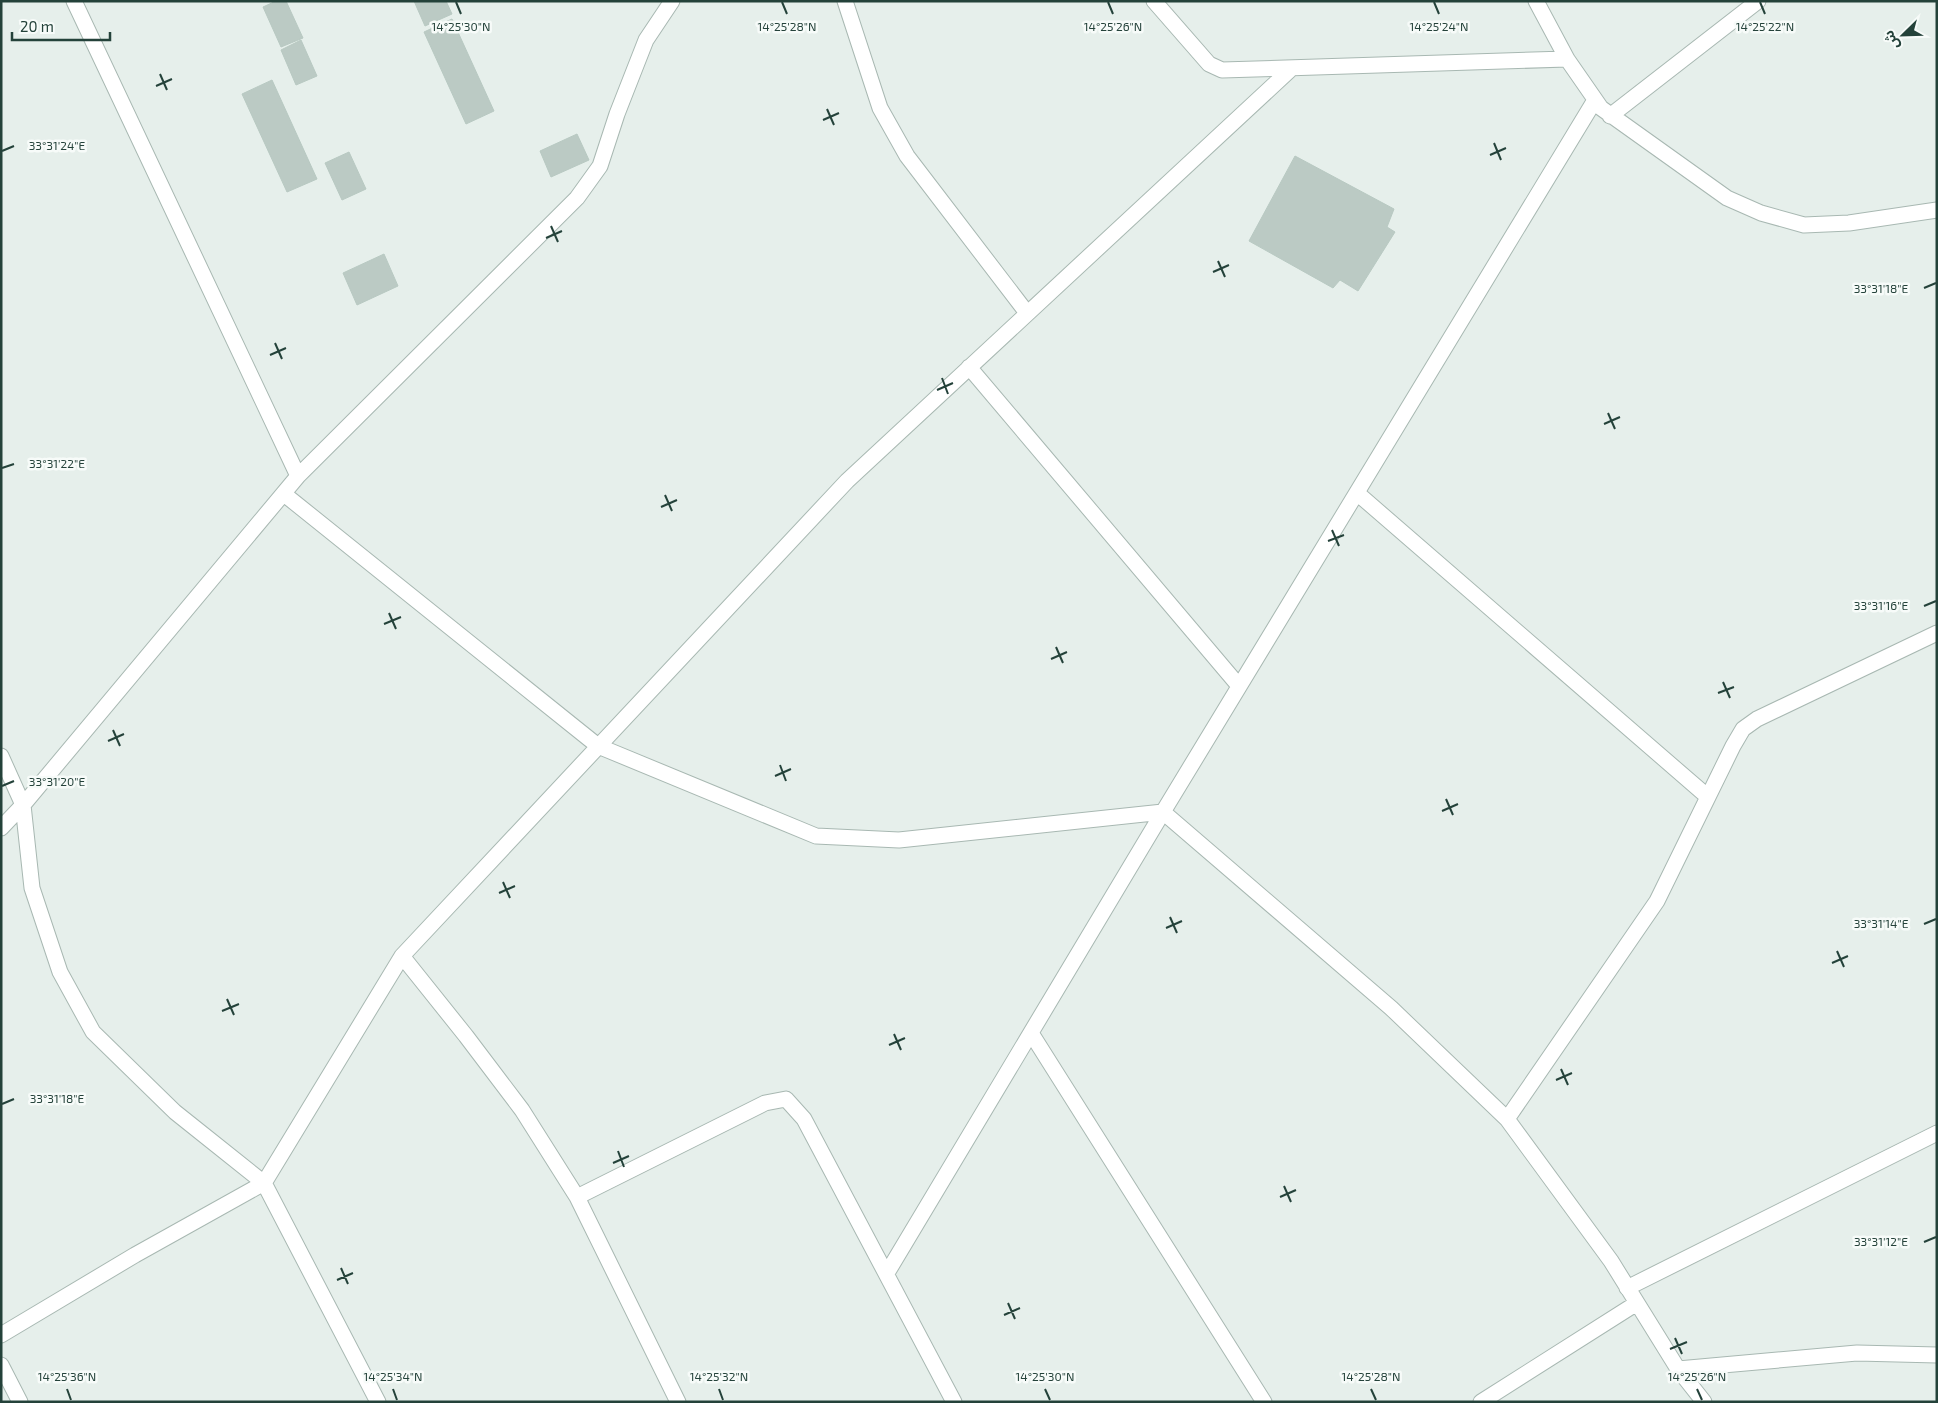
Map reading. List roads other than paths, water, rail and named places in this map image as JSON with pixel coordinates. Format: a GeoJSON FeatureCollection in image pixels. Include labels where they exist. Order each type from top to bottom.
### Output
{"type":"FeatureCollection","features":[{"type":"Feature","properties":{"kind":"street"},"geometry":{"type":"LineString","coordinates":[[74,1],[298,476]]}},
{"type":"Feature","properties":{"kind":"street"},"geometry":{"type":"LineString","coordinates":[[1,828],[23,805],[298,476],[577,198],[600,166],[617,114],[646,40],[672,1]]}},
{"type":"Feature","properties":{"kind":"street"},"geometry":{"type":"LineString","coordinates":[[845,1],[880,108],[907,156],[1028,313]]}},
{"type":"Feature","properties":{"kind":"street"},"geometry":{"type":"LineString","coordinates":[[1154,1],[1209,64],[1222,70],[1567,58]]}},
{"type":"Feature","properties":{"kind":"street"},"geometry":{"type":"LineString","coordinates":[[1536,1],[1567,58],[1595,100],[1610,116],[1728,198],[1761,213],[1804,225],[1849,223],[1937,210]]}},
{"type":"Feature","properties":{"kind":"street"},"geometry":{"type":"LineString","coordinates":[[1610,116],[1758,1]]}},
{"type":"Feature","properties":{"kind":"street"},"geometry":{"type":"LineString","coordinates":[[1,1335],[135,1255],[264,1183],[402,956],[847,480],[1292,68]]}},
{"type":"Feature","properties":{"kind":"street"},"geometry":{"type":"LineString","coordinates":[[887,1273],[1239,686],[1595,100]]}},
{"type":"Feature","properties":{"kind":"street"},"geometry":{"type":"LineString","coordinates":[[969,367],[1239,686]]}},
{"type":"Feature","properties":{"kind":"street"},"geometry":{"type":"LineString","coordinates":[[1357,493],[1708,797]]}},
{"type":"Feature","properties":{"kind":"street"},"geometry":{"type":"LineString","coordinates":[[284,494],[598,746],[816,836],[899,840],[1163,812],[1391,1008],[1507,1119],[1611,1261],[1678,1369],[1704,1402]]}},
{"type":"Feature","properties":{"kind":"street"},"geometry":{"type":"LineString","coordinates":[[1507,1119],[1658,901],[1743,729],[1758,719],[1937,633]]}},
{"type":"Feature","properties":{"kind":"street"},"geometry":{"type":"LineString","coordinates":[[1,756],[23,805],[32,888],[60,972],[93,1032],[175,1112],[264,1183],[378,1402]]}},
{"type":"Feature","properties":{"kind":"street"},"geometry":{"type":"LineString","coordinates":[[402,956],[522,1110],[577,1197],[678,1402]]}},
{"type":"Feature","properties":{"kind":"street"},"geometry":{"type":"LineString","coordinates":[[1031,1033],[1264,1402]]}},
{"type":"Feature","properties":{"kind":"street"},"geometry":{"type":"LineString","coordinates":[[577,1197],[765,1103],[786,1099],[804,1119],[954,1402]]}},
{"type":"Feature","properties":{"kind":"street"},"geometry":{"type":"LineString","coordinates":[[1627,1288],[1937,1133]]}},
{"type":"Feature","properties":{"kind":"street"},"geometry":{"type":"LineString","coordinates":[[1481,1402],[1637,1303]]}},
{"type":"Feature","properties":{"kind":"street"},"geometry":{"type":"LineString","coordinates":[[1678,1369],[1857,1352],[1937,1355]]}},
{"type":"Feature","properties":{"kind":"street"},"geometry":{"type":"LineString","coordinates":[[1,1365],[20,1402]]}}]}
